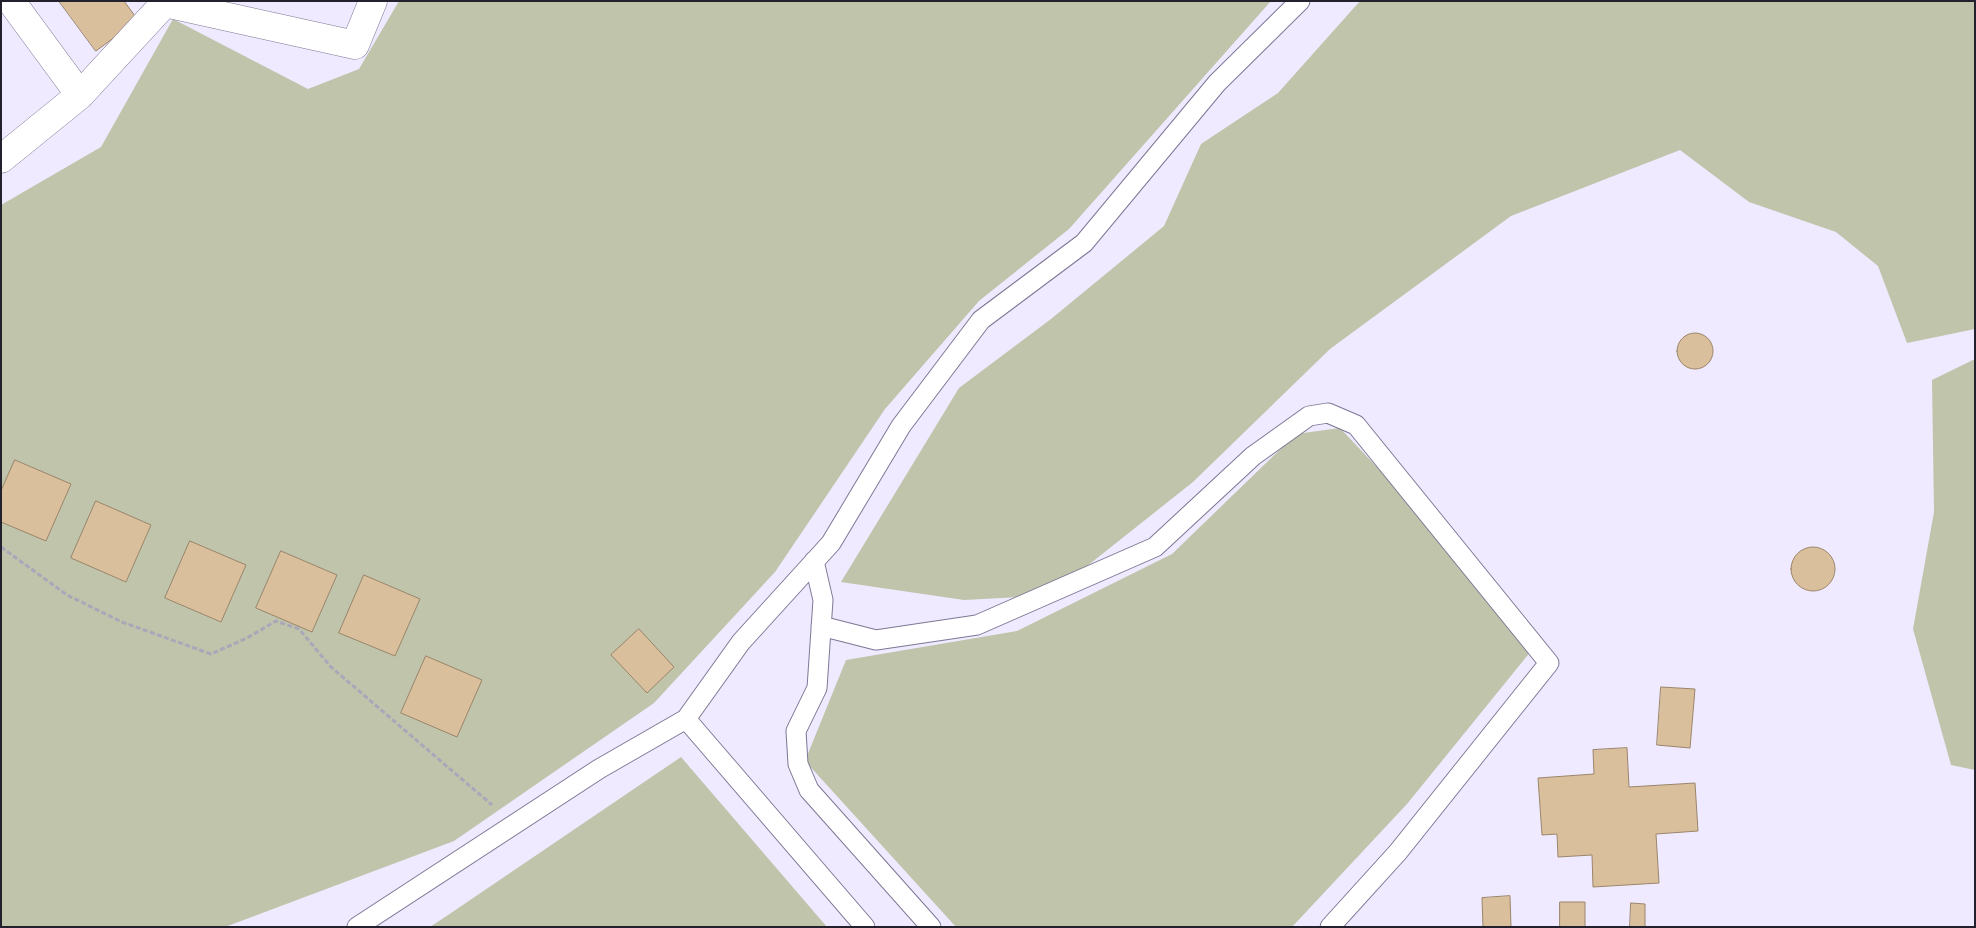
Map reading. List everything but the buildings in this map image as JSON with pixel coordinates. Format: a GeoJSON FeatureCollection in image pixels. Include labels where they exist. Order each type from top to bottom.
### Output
{"type":"FeatureCollection","features":[{"type":"Feature","properties":{"kind":"street"},"geometry":{"type":"LineString","coordinates":[[11,1],[80,96]]}},
{"type":"Feature","properties":{"kind":"street"},"geometry":{"type":"LineString","coordinates":[[1,159],[80,96],[165,2],[355,45],[373,1]]}},
{"type":"Feature","properties":{"kind":"lane"},"geometry":{"type":"LineString","coordinates":[[357,927],[599,769],[686,719],[741,642],[831,543],[901,426],[981,320],[1084,243],[1217,83],[1300,1]]}},
{"type":"Feature","properties":{"kind":"lane"},"geometry":{"type":"LineString","coordinates":[[821,626],[876,640],[977,625],[1155,547],[1253,456],[1309,416],[1328,414],[1356,425],[1549,663],[1398,852],[1330,927]]}},
{"type":"Feature","properties":{"kind":"lane"},"geometry":{"type":"LineString","coordinates":[[814,561],[823,600],[818,688],[796,731],[798,764],[809,790],[931,927]]}},
{"type":"Feature","properties":{"kind":"lane"},"geometry":{"type":"LineString","coordinates":[[686,719],[865,927]]}},
{"type":"Feature","properties":{"kind":"path"},"geometry":{"type":"LineString","coordinates":[[1,547],[67,595],[122,622],[212,654],[247,638],[276,621],[299,629],[330,667],[426,751],[515,824]]}},
{"type":"Feature","properties":{"kind":"green space"},"geometry":{"type":"Polygon","coordinates":[[[399,1],[1271,1],[1069,229],[979,301],[885,409],[775,572],[654,703],[454,841],[225,927],[1,927],[1,205],[101,147],[173,19],[308,89],[359,69],[399,1]]]}},
{"type":"Feature","properties":{"kind":"green space"},"geometry":{"type":"Polygon","coordinates":[[[1360,1],[1975,1],[1975,329],[1907,343],[1878,266],[1836,232],[1749,202],[1680,150],[1511,216],[1330,349],[1193,482],[1072,578],[1020,597],[964,600],[841,582],[959,388],[1051,319],[1164,226],[1201,144],[1278,93],[1360,1]]]}},
{"type":"Feature","properties":{"kind":"green space"},"geometry":{"type":"Polygon","coordinates":[[[1975,359],[1975,770],[1951,765],[1913,629],[1934,512],[1932,380],[1975,359]]]}},
{"type":"Feature","properties":{"kind":"green space"},"geometry":{"type":"Polygon","coordinates":[[[1340,428],[1540,640],[1407,804],[1292,927],[956,927],[805,761],[846,660],[1017,631],[1172,554],[1296,434],[1340,428]]]}},
{"type":"Feature","properties":{"kind":"green space"},"geometry":{"type":"Polygon","coordinates":[[[681,757],[827,927],[430,927],[451,913],[681,757]]]}}]}
